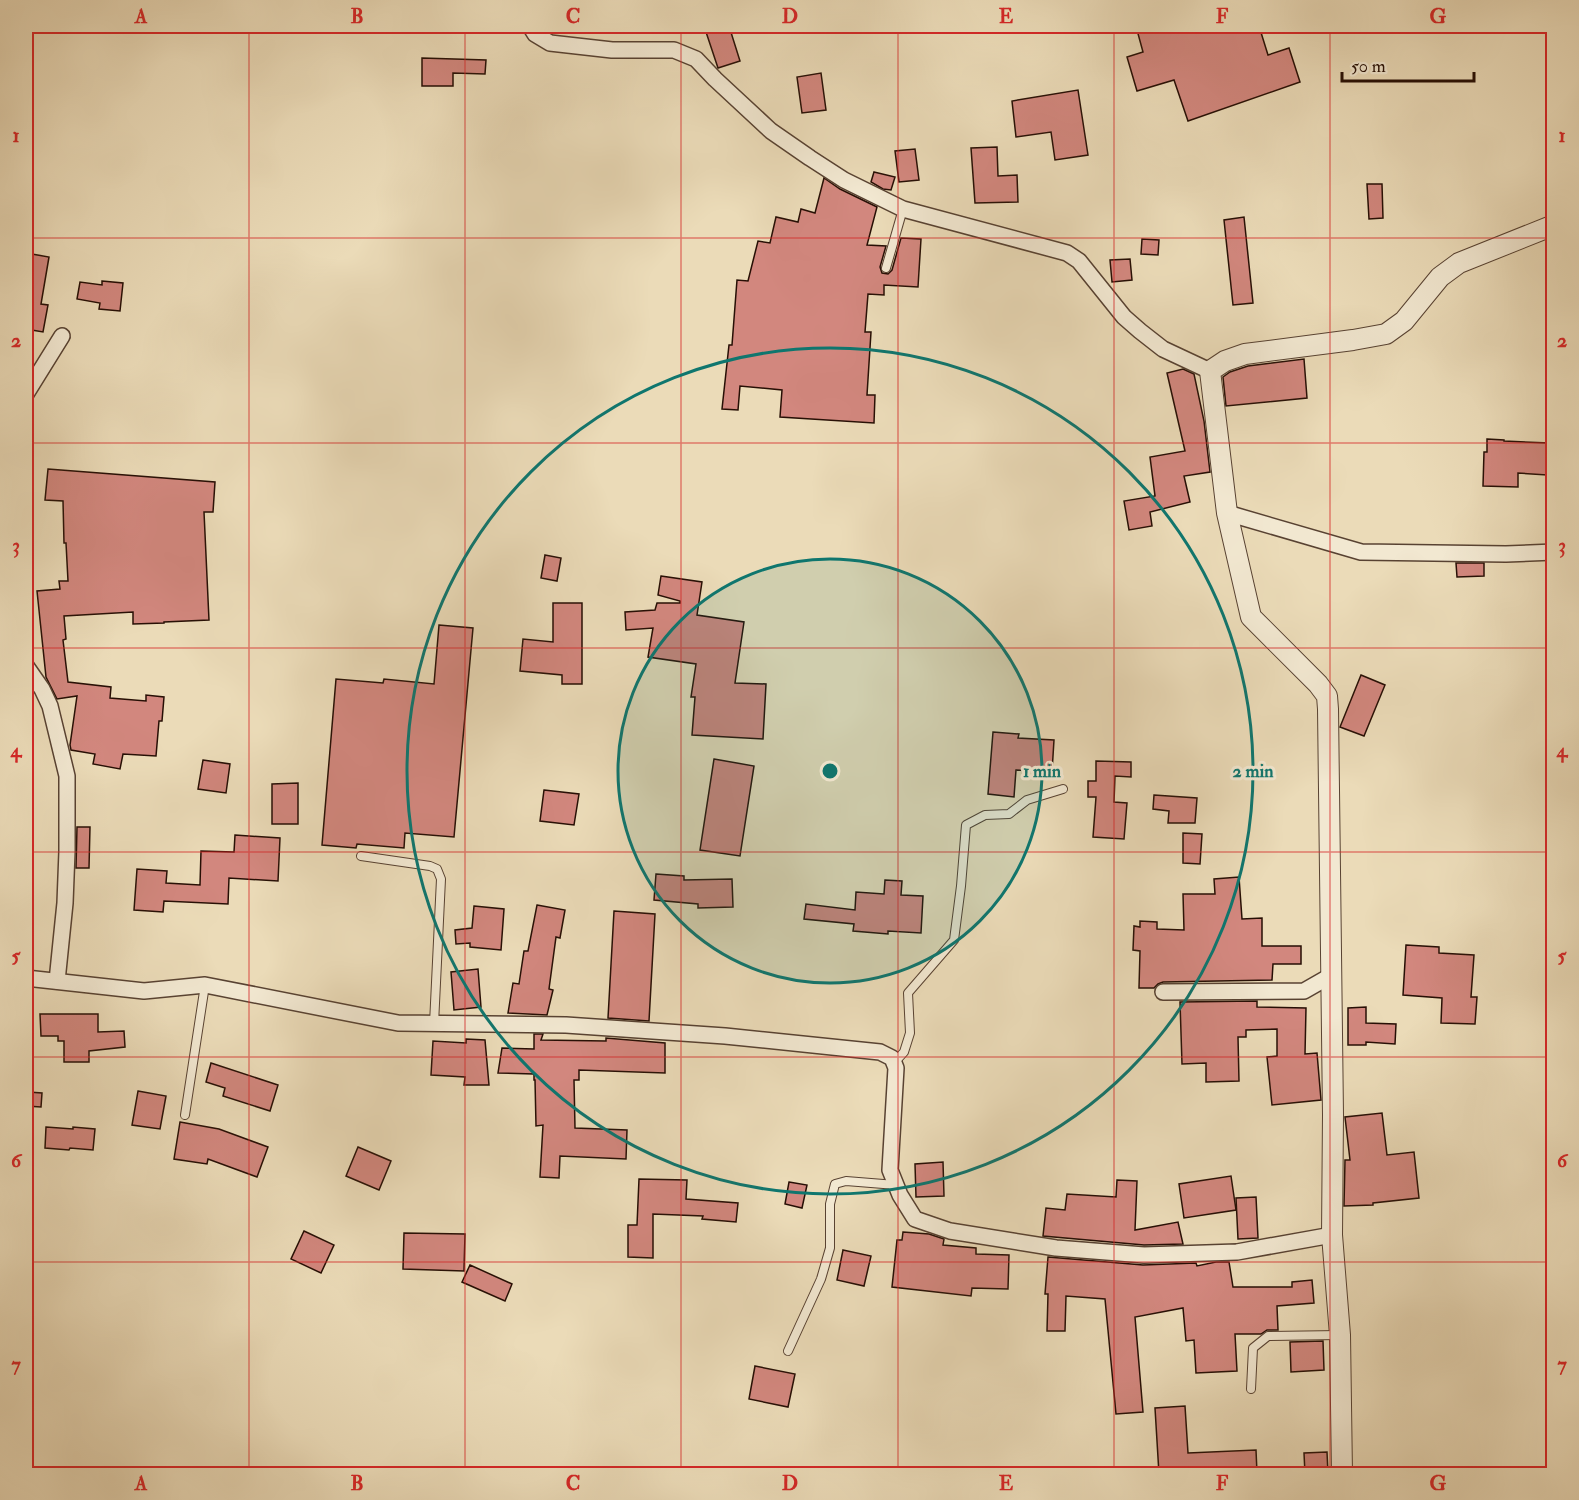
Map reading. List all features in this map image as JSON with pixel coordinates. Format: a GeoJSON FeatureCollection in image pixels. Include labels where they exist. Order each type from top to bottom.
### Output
{"type":"FeatureCollection","features":[{"type":"Feature","properties":{"kind":"street"},"geometry":{"type":"LineString","coordinates":[[531,26],[535,34],[550,43],[612,50],[674,50],[696,58],[771,131],[844,180],[903,208],[1067,253],[1079,261],[1124,317],[1140,331],[1163,349],[1210,371]]}},
{"type":"Feature","properties":{"kind":"street"},"geometry":{"type":"LineString","coordinates":[[1210,371],[1225,361],[1245,354],[1386,334],[1404,321],[1440,277],[1459,263],[1554,225]]}},
{"type":"Feature","properties":{"kind":"street"},"geometry":{"type":"LineString","coordinates":[[26,394],[62,336]]}},
{"type":"Feature","properties":{"kind":"street"},"geometry":{"type":"LineString","coordinates":[[1210,371],[1227,513],[1251,617],[1318,684],[1327,696],[1334,1115],[1332,1235],[1340,1335],[1342,1474]]}},
{"type":"Feature","properties":{"kind":"street"},"geometry":{"type":"LineString","coordinates":[[1227,513],[1361,552],[1506,554],[1554,552]]}},
{"type":"Feature","properties":{"kind":"street"},"geometry":{"type":"LineString","coordinates":[[26,666],[42,689],[50,706],[67,776],[66,882],[57,981]]}},
{"type":"Feature","properties":{"kind":"street"},"geometry":{"type":"LineString","coordinates":[[1163,992],[1304,992],[1332,975]]}},
{"type":"Feature","properties":{"kind":"street"},"geometry":{"type":"LineString","coordinates":[[26,978],[144,991],[205,985],[398,1023],[566,1025],[725,1036],[880,1052],[892,1058],[896,1068],[890,1170],[900,1195],[915,1218],[950,1231],[1056,1248],[1144,1255],[1237,1252],[1332,1235]]}},
{"type":"Feature","properties":{"kind":"lane"},"geometry":{"type":"LineString","coordinates":[[886,268],[903,208]]}},
{"type":"Feature","properties":{"kind":"lane"},"geometry":{"type":"LineString","coordinates":[[894,1063],[904,1052],[910,1033],[908,993],[954,940],[966,825],[985,815],[1009,814],[1027,800],[1063,789]]}},
{"type":"Feature","properties":{"kind":"lane"},"geometry":{"type":"LineString","coordinates":[[361,856],[437,869],[441,879],[434,1024]]}},
{"type":"Feature","properties":{"kind":"lane"},"geometry":{"type":"LineString","coordinates":[[185,1115],[205,985]]}},
{"type":"Feature","properties":{"kind":"lane"},"geometry":{"type":"LineString","coordinates":[[788,1352],[821,1279],[830,1248],[830,1204],[835,1184],[846,1181],[896,1185]]}},
{"type":"Feature","properties":{"kind":"lane"},"geometry":{"type":"LineString","coordinates":[[1251,1389],[1253,1348],[1268,1336],[1340,1335]]}},
{"type":"Feature","properties":{"kind":"building"},"geometry":{"type":"Polygon","coordinates":[[[704,26],[729,26],[740,61],[718,68],[704,26]]]}},
{"type":"Feature","properties":{"kind":"building"},"geometry":{"type":"Polygon","coordinates":[[[1150,26],[1259,26],[1268,55],[1289,48],[1300,82],[1188,121],[1174,80],[1137,91],[1127,57],[1143,52],[1137,30],[1150,26]]]}},
{"type":"Feature","properties":{"kind":"building"},"geometry":{"type":"Polygon","coordinates":[[[422,58],[486,60],[485,74],[453,73],[453,86],[422,86],[422,58]]]}},
{"type":"Feature","properties":{"kind":"building"},"geometry":{"type":"Polygon","coordinates":[[[821,73],[826,110],[802,113],[797,77],[821,73]]]}},
{"type":"Feature","properties":{"kind":"building"},"geometry":{"type":"Polygon","coordinates":[[[1078,90],[1088,155],[1055,160],[1051,132],[1016,137],[1012,101],[1078,90]]]}},
{"type":"Feature","properties":{"kind":"building"},"geometry":{"type":"Polygon","coordinates":[[[997,147],[998,176],[1017,175],[1018,202],[975,203],[971,148],[997,147]]]}},
{"type":"Feature","properties":{"kind":"building"},"geometry":{"type":"Polygon","coordinates":[[[915,149],[919,180],[899,182],[895,151],[915,149]]]}},
{"type":"Feature","properties":{"kind":"building"},"geometry":{"type":"Polygon","coordinates":[[[874,172],[895,177],[891,190],[883,189],[871,182],[874,172]]]}},
{"type":"Feature","properties":{"kind":"building"},"geometry":{"type":"Polygon","coordinates":[[[824,178],[840,189],[877,207],[867,245],[886,246],[880,267],[882,273],[888,274],[892,270],[901,238],[921,239],[918,287],[884,285],[884,295],[868,294],[865,332],[871,332],[867,395],[875,395],[874,423],[780,417],[782,390],[740,386],[738,410],[722,409],[729,345],[732,345],[737,280],[748,281],[758,241],[770,243],[776,217],[798,222],[801,209],[815,213],[824,178]]]}},
{"type":"Feature","properties":{"kind":"building"},"geometry":{"type":"Polygon","coordinates":[[[1367,184],[1382,184],[1383,218],[1369,219],[1367,184]]]}},
{"type":"Feature","properties":{"kind":"building"},"geometry":{"type":"Polygon","coordinates":[[[1244,217],[1253,303],[1233,305],[1224,220],[1244,217]]]}},
{"type":"Feature","properties":{"kind":"building"},"geometry":{"type":"Polygon","coordinates":[[[1142,239],[1159,240],[1158,255],[1141,254],[1142,239]]]}},
{"type":"Feature","properties":{"kind":"building"},"geometry":{"type":"Polygon","coordinates":[[[26,253],[49,257],[41,304],[48,305],[43,332],[26,329],[26,253]]]}},
{"type":"Feature","properties":{"kind":"building"},"geometry":{"type":"Polygon","coordinates":[[[1130,259],[1132,280],[1112,282],[1110,260],[1130,259]]]}},
{"type":"Feature","properties":{"kind":"building"},"geometry":{"type":"Polygon","coordinates":[[[102,281],[123,283],[120,311],[99,309],[100,303],[77,299],[80,282],[102,285],[102,281]]]}},
{"type":"Feature","properties":{"kind":"building"},"geometry":{"type":"Polygon","coordinates":[[[1304,359],[1307,398],[1226,406],[1223,377],[1230,372],[1248,366],[1304,359]]]}},
{"type":"Feature","properties":{"kind":"building"},"geometry":{"type":"Polygon","coordinates":[[[1183,369],[1194,374],[1204,421],[1210,472],[1184,476],[1190,502],[1150,512],[1152,526],[1129,530],[1124,501],[1155,496],[1150,457],[1185,451],[1167,373],[1183,369]]]}},
{"type":"Feature","properties":{"kind":"building"},"geometry":{"type":"Polygon","coordinates":[[[1487,439],[1549,443],[1547,475],[1518,473],[1518,487],[1483,486],[1484,452],[1487,452],[1487,439]]]}},
{"type":"Feature","properties":{"kind":"building"},"geometry":{"type":"Polygon","coordinates":[[[48,469],[215,482],[213,512],[204,512],[209,620],[133,624],[133,612],[64,616],[66,639],[63,640],[68,682],[111,687],[110,698],[146,701],[146,695],[164,697],[156,756],[123,754],[120,769],[93,764],[95,754],[71,750],[77,696],[57,699],[46,677],[37,591],[60,589],[59,581],[68,581],[63,501],[45,500],[48,469]]]}},
{"type":"Feature","properties":{"kind":"building"},"geometry":{"type":"Polygon","coordinates":[[[545,555],[561,558],[557,581],[541,578],[545,555]]]}},
{"type":"Feature","properties":{"kind":"building"},"geometry":{"type":"Polygon","coordinates":[[[1456,563],[1484,563],[1484,576],[1457,577],[1456,563]]]}},
{"type":"Feature","properties":{"kind":"building"},"geometry":{"type":"Polygon","coordinates":[[[661,576],[702,582],[697,615],[744,622],[735,683],[766,684],[763,739],[692,735],[695,697],[691,697],[696,664],[648,657],[653,628],[626,630],[625,612],[655,610],[657,603],[680,603],[680,601],[658,595],[661,576]]]}},
{"type":"Feature","properties":{"kind":"building"},"geometry":{"type":"Polygon","coordinates":[[[553,603],[582,603],[582,684],[562,684],[562,675],[520,671],[523,639],[553,642],[553,603]]]}},
{"type":"Feature","properties":{"kind":"building"},"geometry":{"type":"Polygon","coordinates":[[[439,625],[473,628],[454,837],[405,833],[404,848],[357,844],[356,848],[322,845],[336,679],[383,683],[384,679],[434,684],[439,625]]]}},
{"type":"Feature","properties":{"kind":"building"},"geometry":{"type":"Polygon","coordinates":[[[1361,675],[1385,685],[1364,736],[1340,727],[1361,675]]]}},
{"type":"Feature","properties":{"kind":"building"},"geometry":{"type":"Polygon","coordinates":[[[993,732],[1019,734],[1018,738],[1054,740],[1052,772],[1016,770],[1014,797],[988,794],[993,732]]]}},
{"type":"Feature","properties":{"kind":"building"},"geometry":{"type":"Polygon","coordinates":[[[714,759],[754,766],[740,856],[700,850],[714,759]]]}},
{"type":"Feature","properties":{"kind":"building"},"geometry":{"type":"Polygon","coordinates":[[[203,760],[230,764],[226,793],[198,789],[203,760]]]}},
{"type":"Feature","properties":{"kind":"building"},"geometry":{"type":"Polygon","coordinates":[[[1096,761],[1131,762],[1131,777],[1115,776],[1114,802],[1127,803],[1124,839],[1093,837],[1096,797],[1088,797],[1088,781],[1096,781],[1096,761]]]}},
{"type":"Feature","properties":{"kind":"building"},"geometry":{"type":"Polygon","coordinates":[[[298,783],[298,824],[272,824],[272,784],[298,783]]]}},
{"type":"Feature","properties":{"kind":"building"},"geometry":{"type":"Polygon","coordinates":[[[544,790],[579,794],[574,825],[540,821],[544,790]]]}},
{"type":"Feature","properties":{"kind":"building"},"geometry":{"type":"Polygon","coordinates":[[[1154,795],[1197,798],[1195,823],[1168,823],[1169,811],[1153,809],[1154,795]]]}},
{"type":"Feature","properties":{"kind":"building"},"geometry":{"type":"Polygon","coordinates":[[[77,827],[90,827],[89,868],[76,868],[77,827]]]}},
{"type":"Feature","properties":{"kind":"building"},"geometry":{"type":"Polygon","coordinates":[[[1183,833],[1202,834],[1200,864],[1183,863],[1183,833]]]}},
{"type":"Feature","properties":{"kind":"building"},"geometry":{"type":"Polygon","coordinates":[[[235,835],[280,838],[278,881],[229,878],[228,904],[164,901],[163,912],[134,910],[137,869],[167,871],[166,883],[200,885],[201,851],[234,852],[235,835]]]}},
{"type":"Feature","properties":{"kind":"building"},"geometry":{"type":"Polygon","coordinates":[[[656,874],[684,876],[684,880],[732,879],[733,907],[698,908],[698,904],[654,900],[656,874]]]}},
{"type":"Feature","properties":{"kind":"building"},"geometry":{"type":"Polygon","coordinates":[[[1239,877],[1242,919],[1262,918],[1262,946],[1301,946],[1301,964],[1273,964],[1272,980],[1163,982],[1154,988],[1139,988],[1140,951],[1133,950],[1134,926],[1140,927],[1140,921],[1157,922],[1157,929],[1184,930],[1183,894],[1215,894],[1214,879],[1239,877]]]}},
{"type":"Feature","properties":{"kind":"building"},"geometry":{"type":"Polygon","coordinates":[[[885,880],[902,881],[901,895],[923,896],[921,933],[888,931],[888,934],[853,931],[854,924],[804,919],[806,904],[855,910],[856,892],[884,894],[885,880]]]}},
{"type":"Feature","properties":{"kind":"building"},"geometry":{"type":"Polygon","coordinates":[[[537,905],[565,910],[560,938],[556,937],[549,989],[553,990],[547,1015],[508,1013],[513,983],[519,984],[524,951],[528,951],[537,905]]]}},
{"type":"Feature","properties":{"kind":"building"},"geometry":{"type":"Polygon","coordinates":[[[474,906],[504,909],[501,950],[470,947],[470,943],[456,944],[455,930],[472,928],[474,906]]]}},
{"type":"Feature","properties":{"kind":"building"},"geometry":{"type":"Polygon","coordinates":[[[614,911],[655,914],[649,1021],[608,1018],[614,911]]]}},
{"type":"Feature","properties":{"kind":"building"},"geometry":{"type":"Polygon","coordinates":[[[1406,945],[1439,947],[1439,953],[1474,955],[1471,997],[1477,997],[1475,1024],[1441,1023],[1442,998],[1403,995],[1406,945]]]}},
{"type":"Feature","properties":{"kind":"building"},"geometry":{"type":"Polygon","coordinates":[[[478,969],[481,1007],[454,1010],[451,972],[478,969]]]}},
{"type":"Feature","properties":{"kind":"building"},"geometry":{"type":"Polygon","coordinates":[[[1257,1001],[1257,1007],[1306,1008],[1305,1054],[1317,1053],[1321,1100],[1272,1105],[1267,1057],[1277,1056],[1277,1029],[1246,1030],[1246,1037],[1238,1037],[1239,1081],[1206,1082],[1206,1063],[1182,1064],[1180,1002],[1257,1001]]]}},
{"type":"Feature","properties":{"kind":"building"},"geometry":{"type":"Polygon","coordinates":[[[1366,1007],[1366,1023],[1396,1024],[1395,1044],[1366,1042],[1366,1045],[1348,1045],[1348,1008],[1366,1007]]]}},
{"type":"Feature","properties":{"kind":"building"},"geometry":{"type":"Polygon","coordinates":[[[40,1014],[98,1014],[98,1032],[124,1031],[125,1047],[89,1051],[89,1062],[64,1062],[64,1041],[58,1041],[58,1036],[41,1036],[40,1014]]]}},
{"type":"Feature","properties":{"kind":"building"},"geometry":{"type":"Polygon","coordinates":[[[534,1034],[543,1034],[541,1040],[606,1041],[606,1038],[665,1043],[665,1073],[579,1070],[579,1080],[574,1080],[575,1128],[627,1130],[626,1159],[560,1156],[559,1178],[540,1177],[543,1125],[536,1126],[534,1074],[498,1073],[502,1048],[534,1049],[534,1034]]]}},
{"type":"Feature","properties":{"kind":"building"},"geometry":{"type":"Polygon","coordinates":[[[466,1039],[485,1040],[489,1085],[464,1085],[465,1077],[431,1075],[433,1041],[466,1043],[466,1039]]]}},
{"type":"Feature","properties":{"kind":"building"},"geometry":{"type":"Polygon","coordinates":[[[211,1063],[278,1085],[270,1111],[223,1096],[225,1088],[206,1082],[211,1063]]]}},
{"type":"Feature","properties":{"kind":"building"},"geometry":{"type":"Polygon","coordinates":[[[138,1091],[166,1096],[160,1129],[132,1125],[138,1091]]]}},
{"type":"Feature","properties":{"kind":"building"},"geometry":{"type":"Polygon","coordinates":[[[28,1092],[42,1093],[41,1107],[26,1106],[28,1092]]]}},
{"type":"Feature","properties":{"kind":"building"},"geometry":{"type":"Polygon","coordinates":[[[1382,1113],[1387,1155],[1414,1152],[1419,1198],[1373,1203],[1373,1205],[1344,1206],[1345,1160],[1350,1160],[1345,1117],[1382,1113]]]}},
{"type":"Feature","properties":{"kind":"building"},"geometry":{"type":"Polygon","coordinates":[[[180,1122],[219,1129],[268,1147],[257,1177],[208,1159],[207,1164],[174,1159],[180,1122]]]}},
{"type":"Feature","properties":{"kind":"building"},"geometry":{"type":"Polygon","coordinates":[[[46,1127],[95,1129],[93,1150],[45,1148],[46,1127]]]}},
{"type":"Feature","properties":{"kind":"building"},"geometry":{"type":"Polygon","coordinates":[[[358,1147],[391,1161],[379,1190],[346,1176],[358,1147]]]}},
{"type":"Feature","properties":{"kind":"building"},"geometry":{"type":"Polygon","coordinates":[[[943,1162],[944,1196],[916,1197],[915,1164],[943,1162]]]}},
{"type":"Feature","properties":{"kind":"building"},"geometry":{"type":"Polygon","coordinates":[[[1231,1176],[1236,1210],[1184,1218],[1179,1184],[1231,1176]]]}},
{"type":"Feature","properties":{"kind":"building"},"geometry":{"type":"Polygon","coordinates":[[[639,1179],[687,1180],[686,1199],[738,1203],[736,1222],[702,1219],[703,1216],[653,1214],[653,1258],[628,1257],[628,1225],[637,1225],[639,1179]]]}},
{"type":"Feature","properties":{"kind":"building"},"geometry":{"type":"Polygon","coordinates":[[[1117,1180],[1137,1181],[1135,1230],[1178,1222],[1183,1244],[1144,1245],[1043,1236],[1046,1208],[1065,1210],[1067,1194],[1116,1197],[1117,1180]]]}},
{"type":"Feature","properties":{"kind":"building"},"geometry":{"type":"Polygon","coordinates":[[[789,1182],[807,1185],[802,1208],[785,1204],[789,1182]]]}},
{"type":"Feature","properties":{"kind":"building"},"geometry":{"type":"Polygon","coordinates":[[[1256,1197],[1258,1238],[1238,1239],[1236,1198],[1256,1197]]]}},
{"type":"Feature","properties":{"kind":"building"},"geometry":{"type":"Polygon","coordinates":[[[304,1231],[334,1245],[321,1273],[291,1259],[304,1231]]]}},
{"type":"Feature","properties":{"kind":"building"},"geometry":{"type":"Polygon","coordinates":[[[903,1232],[929,1234],[944,1239],[943,1245],[976,1248],[976,1254],[1009,1255],[1008,1289],[972,1288],[971,1296],[892,1287],[897,1240],[902,1240],[903,1232]]]}},
{"type":"Feature","properties":{"kind":"building"},"geometry":{"type":"Polygon","coordinates":[[[404,1233],[465,1234],[464,1271],[403,1269],[404,1233]]]}},
{"type":"Feature","properties":{"kind":"building"},"geometry":{"type":"Polygon","coordinates":[[[843,1250],[871,1256],[864,1286],[837,1280],[843,1250]]]}},
{"type":"Feature","properties":{"kind":"building"},"geometry":{"type":"Polygon","coordinates":[[[1048,1257],[1143,1265],[1196,1263],[1197,1266],[1229,1262],[1233,1287],[1292,1287],[1292,1282],[1312,1280],[1314,1303],[1277,1306],[1278,1330],[1267,1330],[1261,1334],[1235,1334],[1237,1371],[1196,1373],[1194,1340],[1186,1341],[1183,1308],[1135,1317],[1143,1412],[1116,1414],[1105,1299],[1066,1296],[1065,1331],[1047,1331],[1048,1294],[1045,1294],[1048,1257]]]}},
{"type":"Feature","properties":{"kind":"building"},"geometry":{"type":"Polygon","coordinates":[[[470,1265],[512,1284],[505,1301],[462,1282],[470,1265]]]}},
{"type":"Feature","properties":{"kind":"building"},"geometry":{"type":"Polygon","coordinates":[[[1323,1341],[1324,1370],[1291,1372],[1290,1342],[1323,1341]]]}},
{"type":"Feature","properties":{"kind":"building"},"geometry":{"type":"Polygon","coordinates":[[[755,1366],[795,1374],[788,1407],[749,1399],[755,1366]]]}},
{"type":"Feature","properties":{"kind":"building"},"geometry":{"type":"Polygon","coordinates":[[[1185,1406],[1188,1453],[1256,1450],[1257,1473],[1159,1474],[1155,1408],[1185,1406]]]}},
{"type":"Feature","properties":{"kind":"building"},"geometry":{"type":"Polygon","coordinates":[[[1327,1452],[1328,1474],[1305,1474],[1304,1453],[1327,1452]]]}}]}
